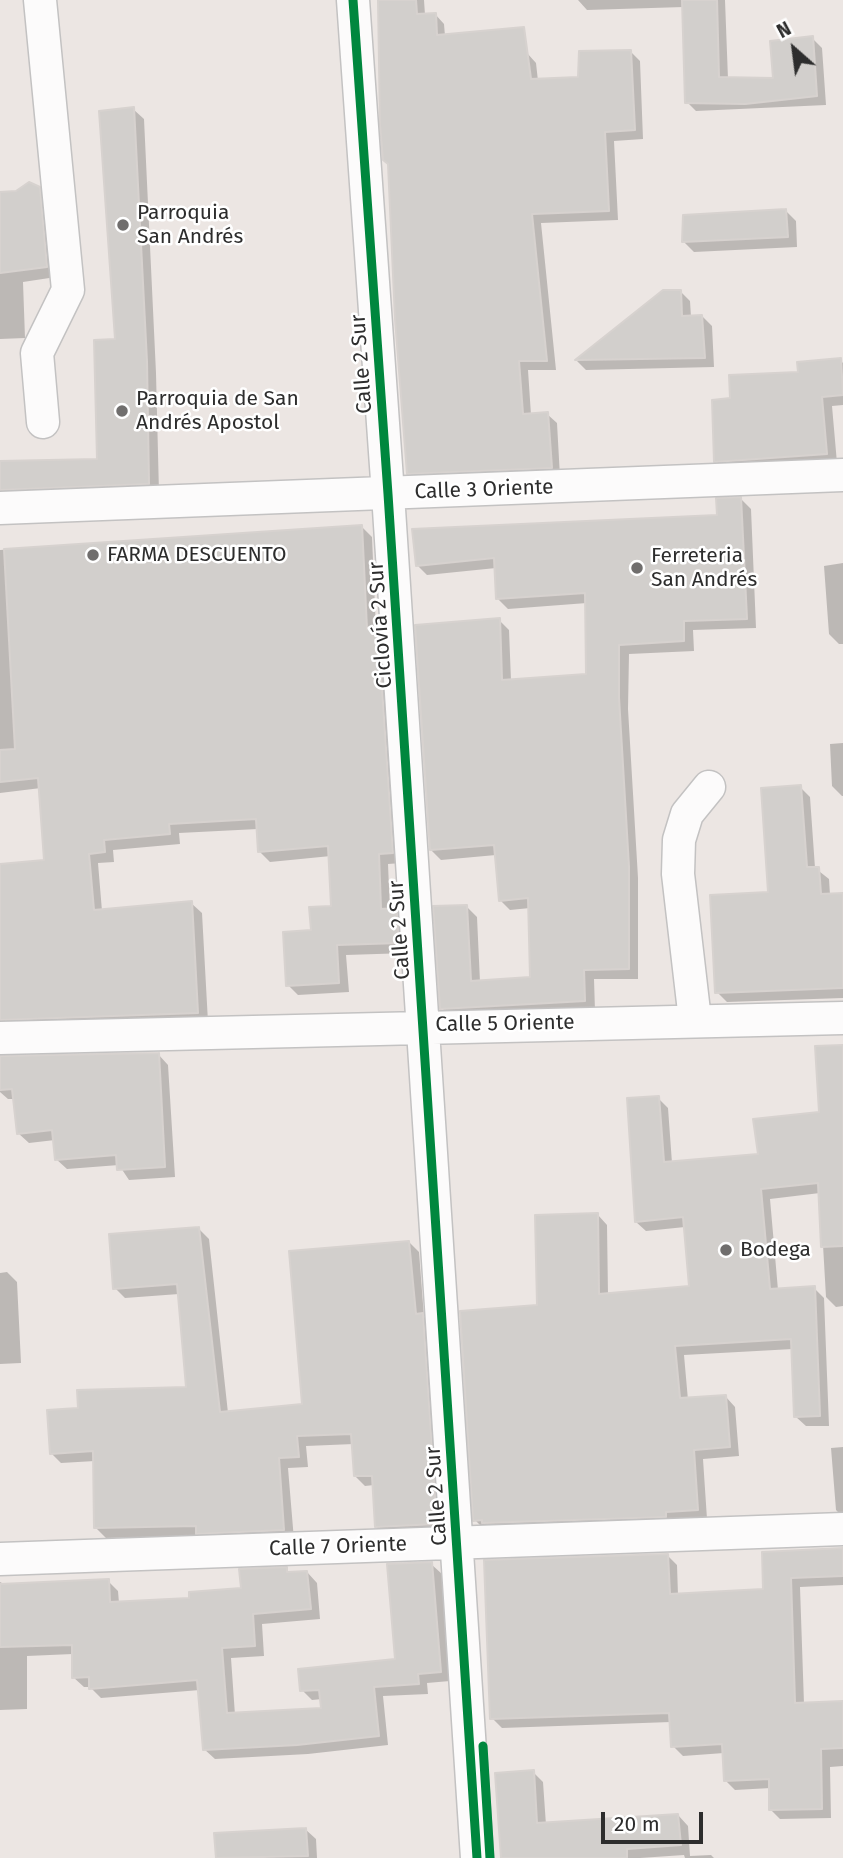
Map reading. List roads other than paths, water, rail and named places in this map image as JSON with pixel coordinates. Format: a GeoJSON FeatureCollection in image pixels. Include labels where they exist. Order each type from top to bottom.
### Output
{"type":"FeatureCollection","features":[{"type":"Feature","properties":{"kind":"street"},"geometry":{"type":"LineString","coordinates":[[40,0],[68,290],[37,352],[43,422]]}},
{"type":"Feature","properties":{"kind":"street","name":"Calle 2 Sur"},"geometry":{"type":"LineString","coordinates":[[353,0],[424,1026],[477,1858]]}},
{"type":"Feature","properties":{"kind":"street","name":"Calle 3 Oriente"},"geometry":{"type":"LineString","coordinates":[[0,508],[843,475]]}},
{"type":"Feature","properties":{"kind":"street"},"geometry":{"type":"LineString","coordinates":[[695,1020],[678,874],[679,840],[687,814],[709,787]]}},
{"type":"Feature","properties":{"kind":"street","name":"Calle 5 Oriente"},"geometry":{"type":"LineString","coordinates":[[0,1038],[843,1018]]}},
{"type":"Feature","properties":{"kind":"street","name":"Calle 7 Oriente"},"geometry":{"type":"LineString","coordinates":[[0,1559],[843,1529]]}},
{"type":"Feature","properties":{"kind":"place","name":"Parroquia San Andrés"},"geometry":{"type":"Point","coordinates":[123,225]}},
{"type":"Feature","properties":{"kind":"place","name":"Parroquia de San Andrés Apostol"},"geometry":{"type":"Point","coordinates":[122,411]}},
{"type":"Feature","properties":{"kind":"place","name":"FARMA DESCUENTO"},"geometry":{"type":"Point","coordinates":[93,555]}},
{"type":"Feature","properties":{"kind":"place","name":"Ferreteria San Andrés"},"geometry":{"type":"Point","coordinates":[637,568]}},
{"type":"Feature","properties":{"kind":"place","name":"Bodega"},"geometry":{"type":"Point","coordinates":[726,1250]}}]}
